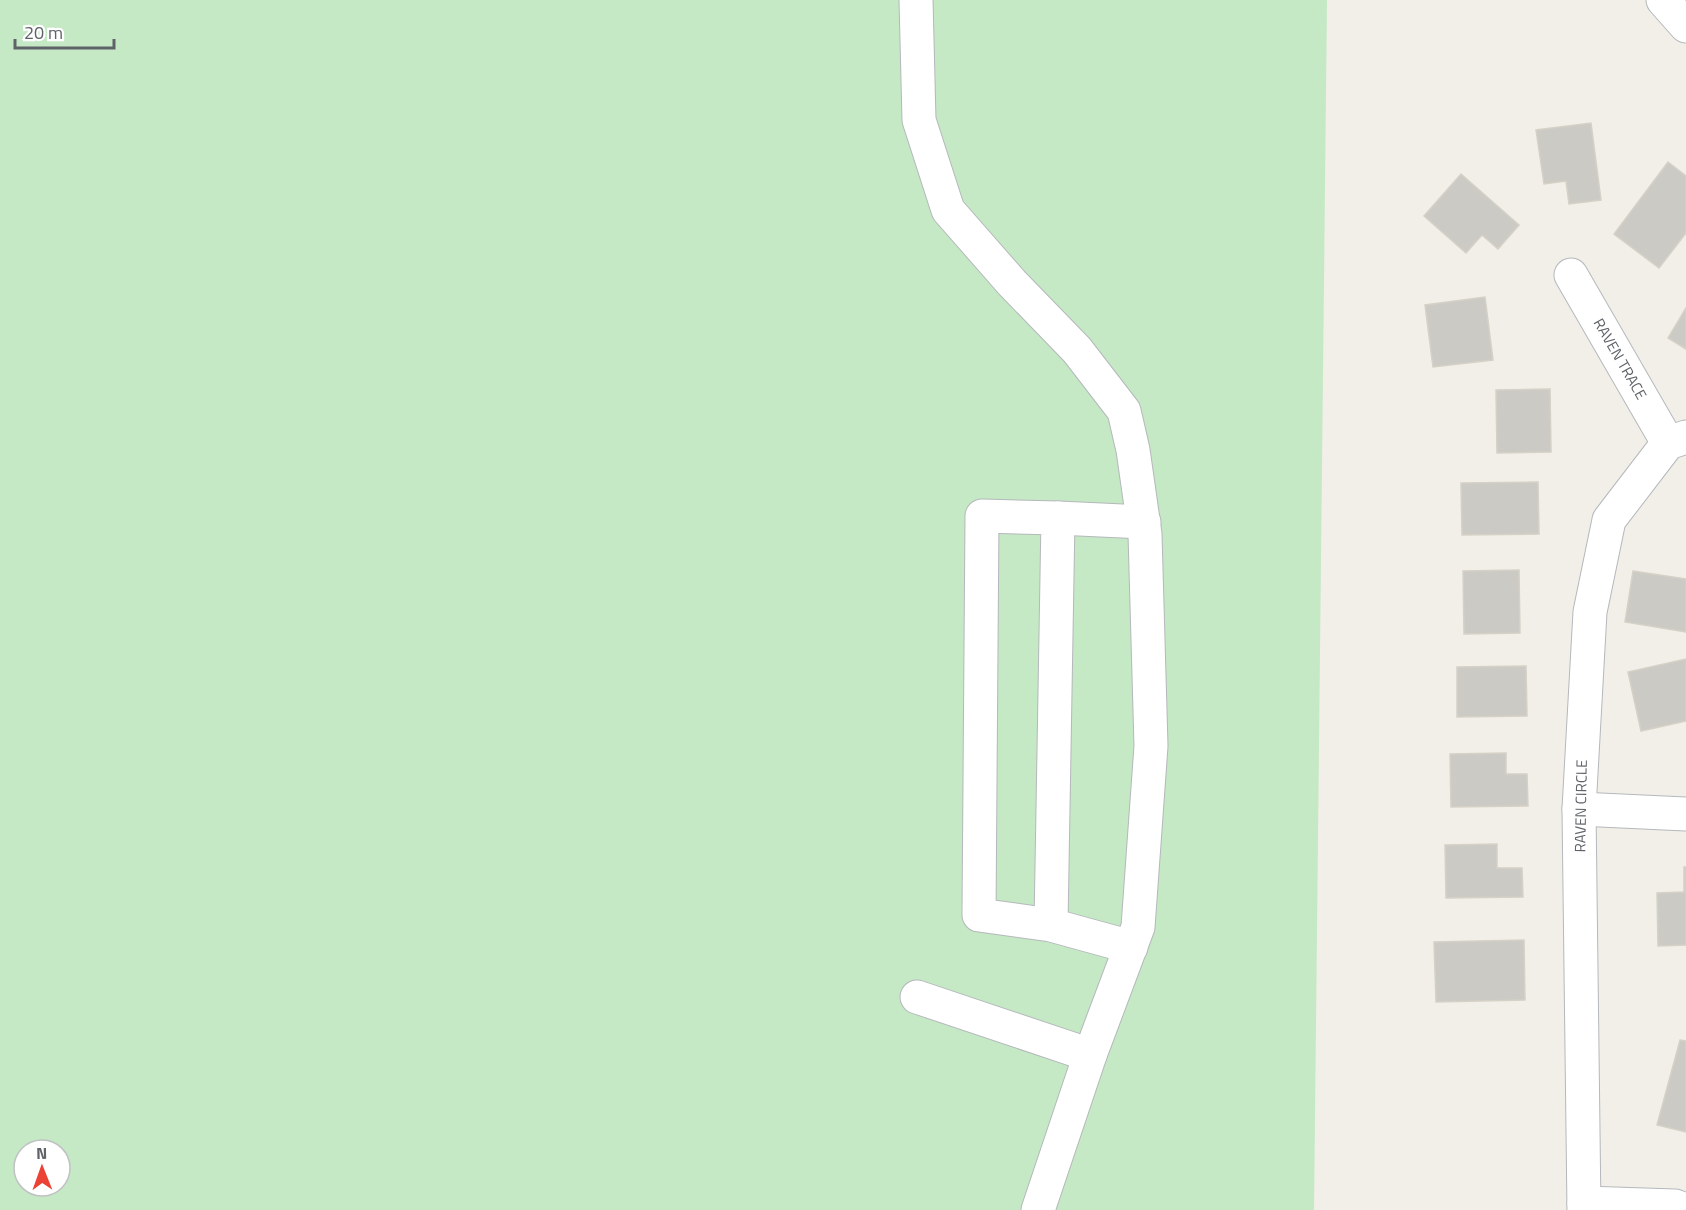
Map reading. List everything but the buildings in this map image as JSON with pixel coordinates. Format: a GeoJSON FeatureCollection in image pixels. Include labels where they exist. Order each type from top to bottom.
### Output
{"type":"FeatureCollection","features":[{"type":"Feature","properties":{"kind":"street"},"geometry":{"type":"LineString","coordinates":[[916,0],[919,120],[948,210],[1012,283],[1077,350],[1124,411],[1133,450],[1144,522],[1151,746],[1138,927],[1090,1055],[1038,1210]]}},
{"type":"Feature","properties":{"kind":"street"},"geometry":{"type":"LineString","coordinates":[[1663,0],[1686,26]]}},
{"type":"Feature","properties":{"kind":"street","name":"RAVEN TRACE"},"geometry":{"type":"LineString","coordinates":[[1571,275],[1677,440]]}},
{"type":"Feature","properties":{"kind":"street","name":"RAVEN CIRCLE"},"geometry":{"type":"LineString","coordinates":[[1584,1207],[1579,808],[1590,612],[1609,520],[1677,440]]}},
{"type":"Feature","properties":{"kind":"street"},"geometry":{"type":"LineString","coordinates":[[1131,947],[1051,925],[979,915],[982,516],[1144,522]]}},
{"type":"Feature","properties":{"kind":"street"},"geometry":{"type":"LineString","coordinates":[[1051,925],[1058,518]]}},
{"type":"Feature","properties":{"kind":"street"},"geometry":{"type":"LineString","coordinates":[[1579,808],[1686,814]]}},
{"type":"Feature","properties":{"kind":"street"},"geometry":{"type":"LineString","coordinates":[[917,997],[1090,1055]]}},
{"type":"Feature","properties":{"kind":"street"},"geometry":{"type":"LineString","coordinates":[[1584,1207],[1675,1206],[1686,1210]]}},
{"type":"Feature","properties":{"kind":"green space"},"geometry":{"type":"Polygon","coordinates":[[[0,0],[1327,0],[1314,1210],[0,1210],[0,0]]]}}]}
